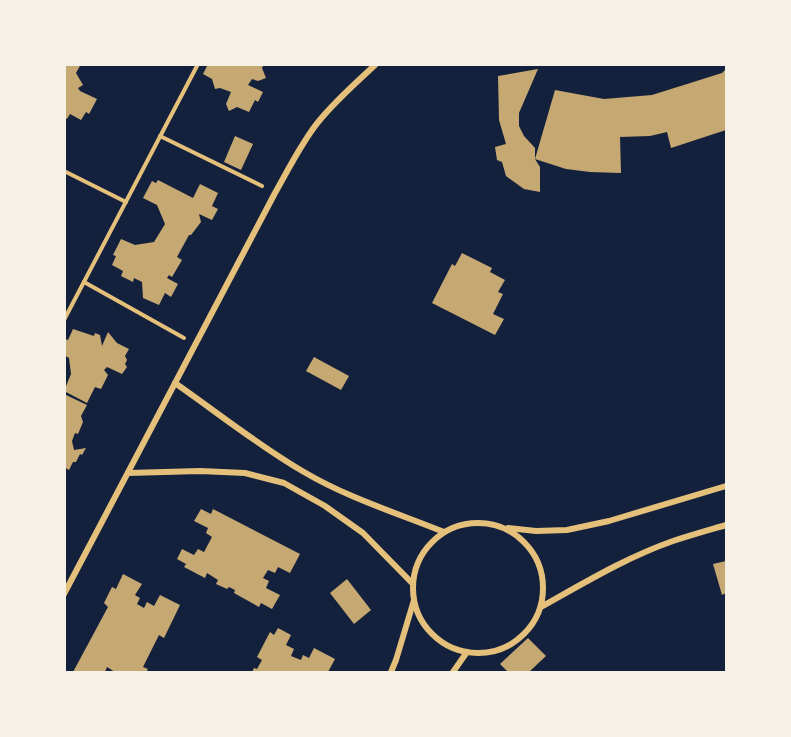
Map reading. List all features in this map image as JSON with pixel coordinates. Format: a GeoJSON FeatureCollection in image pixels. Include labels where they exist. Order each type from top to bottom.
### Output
{"type":"FeatureCollection","features":[{"type":"Feature","properties":{"kind":"street"},"geometry":{"type":"LineString","coordinates":[[64,594],[275,193],[319,122],[376,64]]}},
{"type":"Feature","properties":{"kind":"street"},"geometry":{"type":"LineString","coordinates":[[175,383],[304,472],[352,496],[444,532]]}},
{"type":"Feature","properties":{"kind":"street"},"geometry":{"type":"LineString","coordinates":[[128,473],[200,471],[245,473],[284,483],[325,506],[363,534],[413,584]]}},
{"type":"Feature","properties":{"kind":"street"},"geometry":{"type":"LineString","coordinates":[[505,528],[530,547],[543,575],[544,591],[535,621],[513,643],[499,650],[483,653],[467,652],[452,647],[427,628],[414,600],[413,584],[422,554],[431,542],[444,532],[458,525],[474,522],[536,531],[567,530],[609,521],[726,486]]}},
{"type":"Feature","properties":{"kind":"street"},"geometry":{"type":"LineString","coordinates":[[541,607],[628,560],[673,541],[726,525]]}},
{"type":"Feature","properties":{"kind":"street"},"geometry":{"type":"LineString","coordinates":[[391,672],[414,600]]}},
{"type":"Feature","properties":{"kind":"street"},"geometry":{"type":"LineString","coordinates":[[453,672],[467,652]]}},
{"type":"Feature","properties":{"kind":"path"},"geometry":{"type":"LineString","coordinates":[[64,320],[198,64]]}},
{"type":"Feature","properties":{"kind":"path"},"geometry":{"type":"LineString","coordinates":[[160,136],[275,193]]}},
{"type":"Feature","properties":{"kind":"path"},"geometry":{"type":"LineString","coordinates":[[64,171],[126,202]]}},
{"type":"Feature","properties":{"kind":"path"},"geometry":{"type":"LineString","coordinates":[[84,282],[196,344]]}},
{"type":"Feature","properties":{"kind":"building"},"geometry":{"type":"Polygon","coordinates":[[[64,64],[81,64],[76,73],[83,85],[78,88],[97,99],[89,114],[86,112],[81,120],[70,114],[67,119],[64,117],[64,64]]]}},
{"type":"Feature","properties":{"kind":"building"},"geometry":{"type":"Polygon","coordinates":[[[208,64],[264,64],[262,68],[266,78],[258,81],[252,79],[248,85],[263,92],[258,102],[255,100],[249,112],[237,107],[229,111],[226,104],[231,92],[220,88],[215,89],[212,79],[203,74],[208,64]]]}},
{"type":"Feature","properties":{"kind":"building"},"geometry":{"type":"Polygon","coordinates":[[[538,69],[519,113],[519,126],[524,136],[535,148],[535,159],[540,167],[540,192],[524,189],[506,176],[502,162],[497,160],[495,147],[506,144],[499,120],[498,76],[538,69]]]}},
{"type":"Feature","properties":{"kind":"building"},"geometry":{"type":"Polygon","coordinates":[[[726,69],[726,130],[671,148],[667,132],[650,136],[620,137],[621,173],[566,169],[535,159],[555,90],[604,99],[652,95],[722,73],[726,69]]]}},
{"type":"Feature","properties":{"kind":"building"},"geometry":{"type":"Polygon","coordinates":[[[235,136],[253,144],[241,170],[224,162],[235,136]]]}},
{"type":"Feature","properties":{"kind":"building"},"geometry":{"type":"Polygon","coordinates":[[[158,180],[193,198],[200,184],[218,193],[212,206],[218,209],[212,220],[199,214],[201,222],[189,235],[177,257],[182,260],[172,277],[169,275],[167,278],[178,284],[171,297],[165,293],[159,305],[143,298],[142,282],[134,278],[133,282],[121,276],[123,271],[112,265],[116,256],[113,255],[121,239],[135,245],[154,242],[165,224],[157,205],[143,198],[152,181],[156,183],[158,180]]]}},
{"type":"Feature","properties":{"kind":"building"},"geometry":{"type":"Polygon","coordinates":[[[462,253],[492,268],[490,272],[505,280],[498,292],[503,294],[493,314],[504,319],[495,335],[432,303],[452,264],[455,266],[462,253]]]}},
{"type":"Feature","properties":{"kind":"building"},"geometry":{"type":"Polygon","coordinates":[[[73,329],[94,336],[95,333],[100,335],[102,346],[108,332],[117,343],[129,349],[125,356],[127,367],[122,374],[107,367],[104,370],[108,375],[101,389],[95,387],[87,403],[64,391],[71,374],[69,358],[64,355],[64,339],[68,340],[73,329]]]}},
{"type":"Feature","properties":{"kind":"building"},"geometry":{"type":"Polygon","coordinates":[[[314,357],[349,376],[341,390],[306,371],[314,357]]]}},
{"type":"Feature","properties":{"kind":"building"},"geometry":{"type":"Polygon","coordinates":[[[64,394],[87,405],[81,416],[83,422],[78,434],[75,433],[72,441],[74,450],[86,448],[69,470],[64,467],[64,394]]]}},
{"type":"Feature","properties":{"kind":"building"},"geometry":{"type":"Polygon","coordinates":[[[201,509],[211,514],[213,509],[300,554],[290,573],[278,567],[275,573],[268,570],[263,578],[269,581],[266,588],[280,595],[272,609],[261,603],[259,607],[234,593],[235,590],[216,584],[218,580],[207,573],[205,578],[184,567],[186,564],[177,559],[182,549],[194,555],[198,549],[204,552],[212,537],[206,533],[208,528],[194,521],[201,509]]]}},
{"type":"Feature","properties":{"kind":"building"},"geometry":{"type":"Polygon","coordinates":[[[726,561],[726,593],[722,595],[713,564],[726,561]]]}},
{"type":"Feature","properties":{"kind":"building"},"geometry":{"type":"Polygon","coordinates":[[[123,574],[142,584],[135,595],[140,598],[137,604],[144,608],[147,602],[154,606],[160,595],[180,605],[164,638],[159,635],[143,667],[148,669],[146,672],[115,672],[107,667],[105,672],[73,672],[108,607],[104,603],[112,587],[116,589],[123,574]]]}},
{"type":"Feature","properties":{"kind":"building"},"geometry":{"type":"Polygon","coordinates":[[[347,579],[371,610],[354,624],[330,593],[347,579]]]}},
{"type":"Feature","properties":{"kind":"building"},"geometry":{"type":"Polygon","coordinates":[[[278,628],[291,635],[286,645],[294,649],[291,656],[301,660],[303,655],[309,658],[314,648],[335,659],[328,672],[252,672],[254,668],[257,669],[262,660],[257,657],[270,632],[274,635],[278,628]]]}},
{"type":"Feature","properties":{"kind":"building"},"geometry":{"type":"Polygon","coordinates":[[[528,638],[546,656],[529,672],[508,672],[500,664],[528,638]]]}}]}
